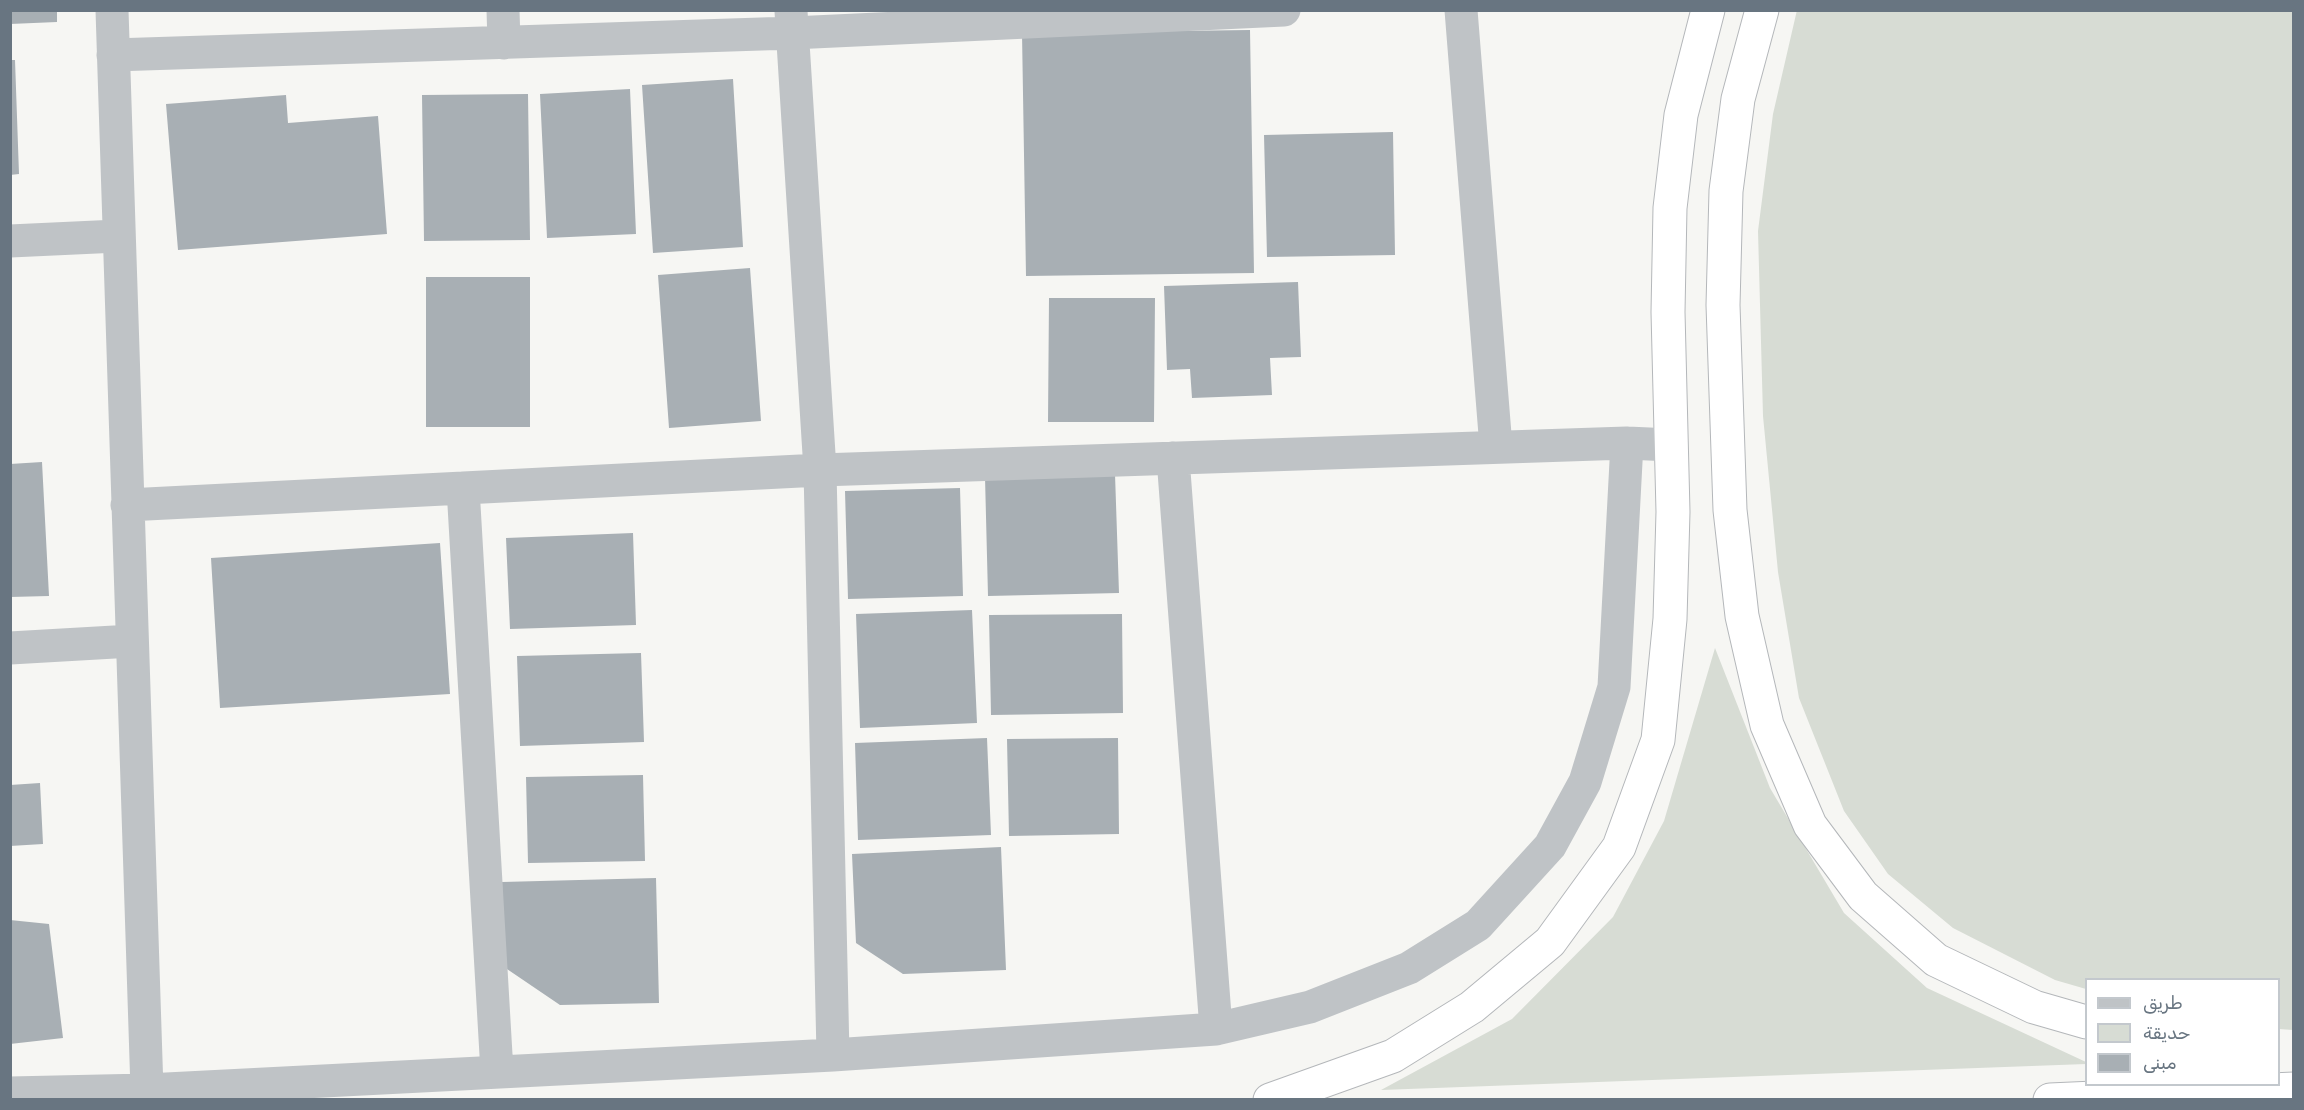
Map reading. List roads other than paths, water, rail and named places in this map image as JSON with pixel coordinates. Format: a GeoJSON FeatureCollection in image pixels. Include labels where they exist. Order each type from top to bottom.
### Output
{"type":"FeatureCollection","features":[{"type":"Feature","properties":{"kind":"highway"},"geometry":{"type":"LineString","coordinates":[[1270,1100],[1393,1056],[1472,1007],[1550,942],[1619,847],[1658,740],[1670,619],[1673,512],[1668,312],[1670,208],[1681,115],[1708,10]]}},
{"type":"Feature","properties":{"kind":"highway"},"geometry":{"type":"LineString","coordinates":[[1762,10],[1738,99],[1726,191],[1723,305],[1730,510],[1742,616],[1767,725],[1810,825],[1863,896],[1936,960],[2034,1007],[2085,1022]]}},
{"type":"Feature","properties":{"kind":"highway"},"geometry":{"type":"LineString","coordinates":[[2050,1100],[2294,1089]]}},
{"type":"Feature","properties":{"kind":"street"},"geometry":{"type":"LineString","coordinates":[[112,10],[147,1090]]}},
{"type":"Feature","properties":{"kind":"street"},"geometry":{"type":"LineString","coordinates":[[503,10],[504,43]]}},
{"type":"Feature","properties":{"kind":"street"},"geometry":{"type":"LineString","coordinates":[[113,56],[504,43],[792,22],[1284,10]]}},
{"type":"Feature","properties":{"kind":"street"},"geometry":{"type":"LineString","coordinates":[[1461,10],[1496,447]]}},
{"type":"Feature","properties":{"kind":"street"},"geometry":{"type":"LineString","coordinates":[[792,22],[820,470],[833,1055]]}},
{"type":"Feature","properties":{"kind":"street"},"geometry":{"type":"LineString","coordinates":[[10,241],[118,236]]}},
{"type":"Feature","properties":{"kind":"street"},"geometry":{"type":"LineString","coordinates":[[10,1093],[147,1090],[833,1055],[1216,1029],[1310,1007],[1409,968],[1478,925],[1550,846],[1585,782],[1614,687],[1627,443]]}},
{"type":"Feature","properties":{"kind":"street"},"geometry":{"type":"LineString","coordinates":[[128,505],[820,470],[1627,443],[1671,445]]}},
{"type":"Feature","properties":{"kind":"street"},"geometry":{"type":"LineString","coordinates":[[1173,458],[1216,1029]]}},
{"type":"Feature","properties":{"kind":"street"},"geometry":{"type":"LineString","coordinates":[[463,488],[497,1072]]}},
{"type":"Feature","properties":{"kind":"street"},"geometry":{"type":"LineString","coordinates":[[10,648],[132,641]]}}]}
